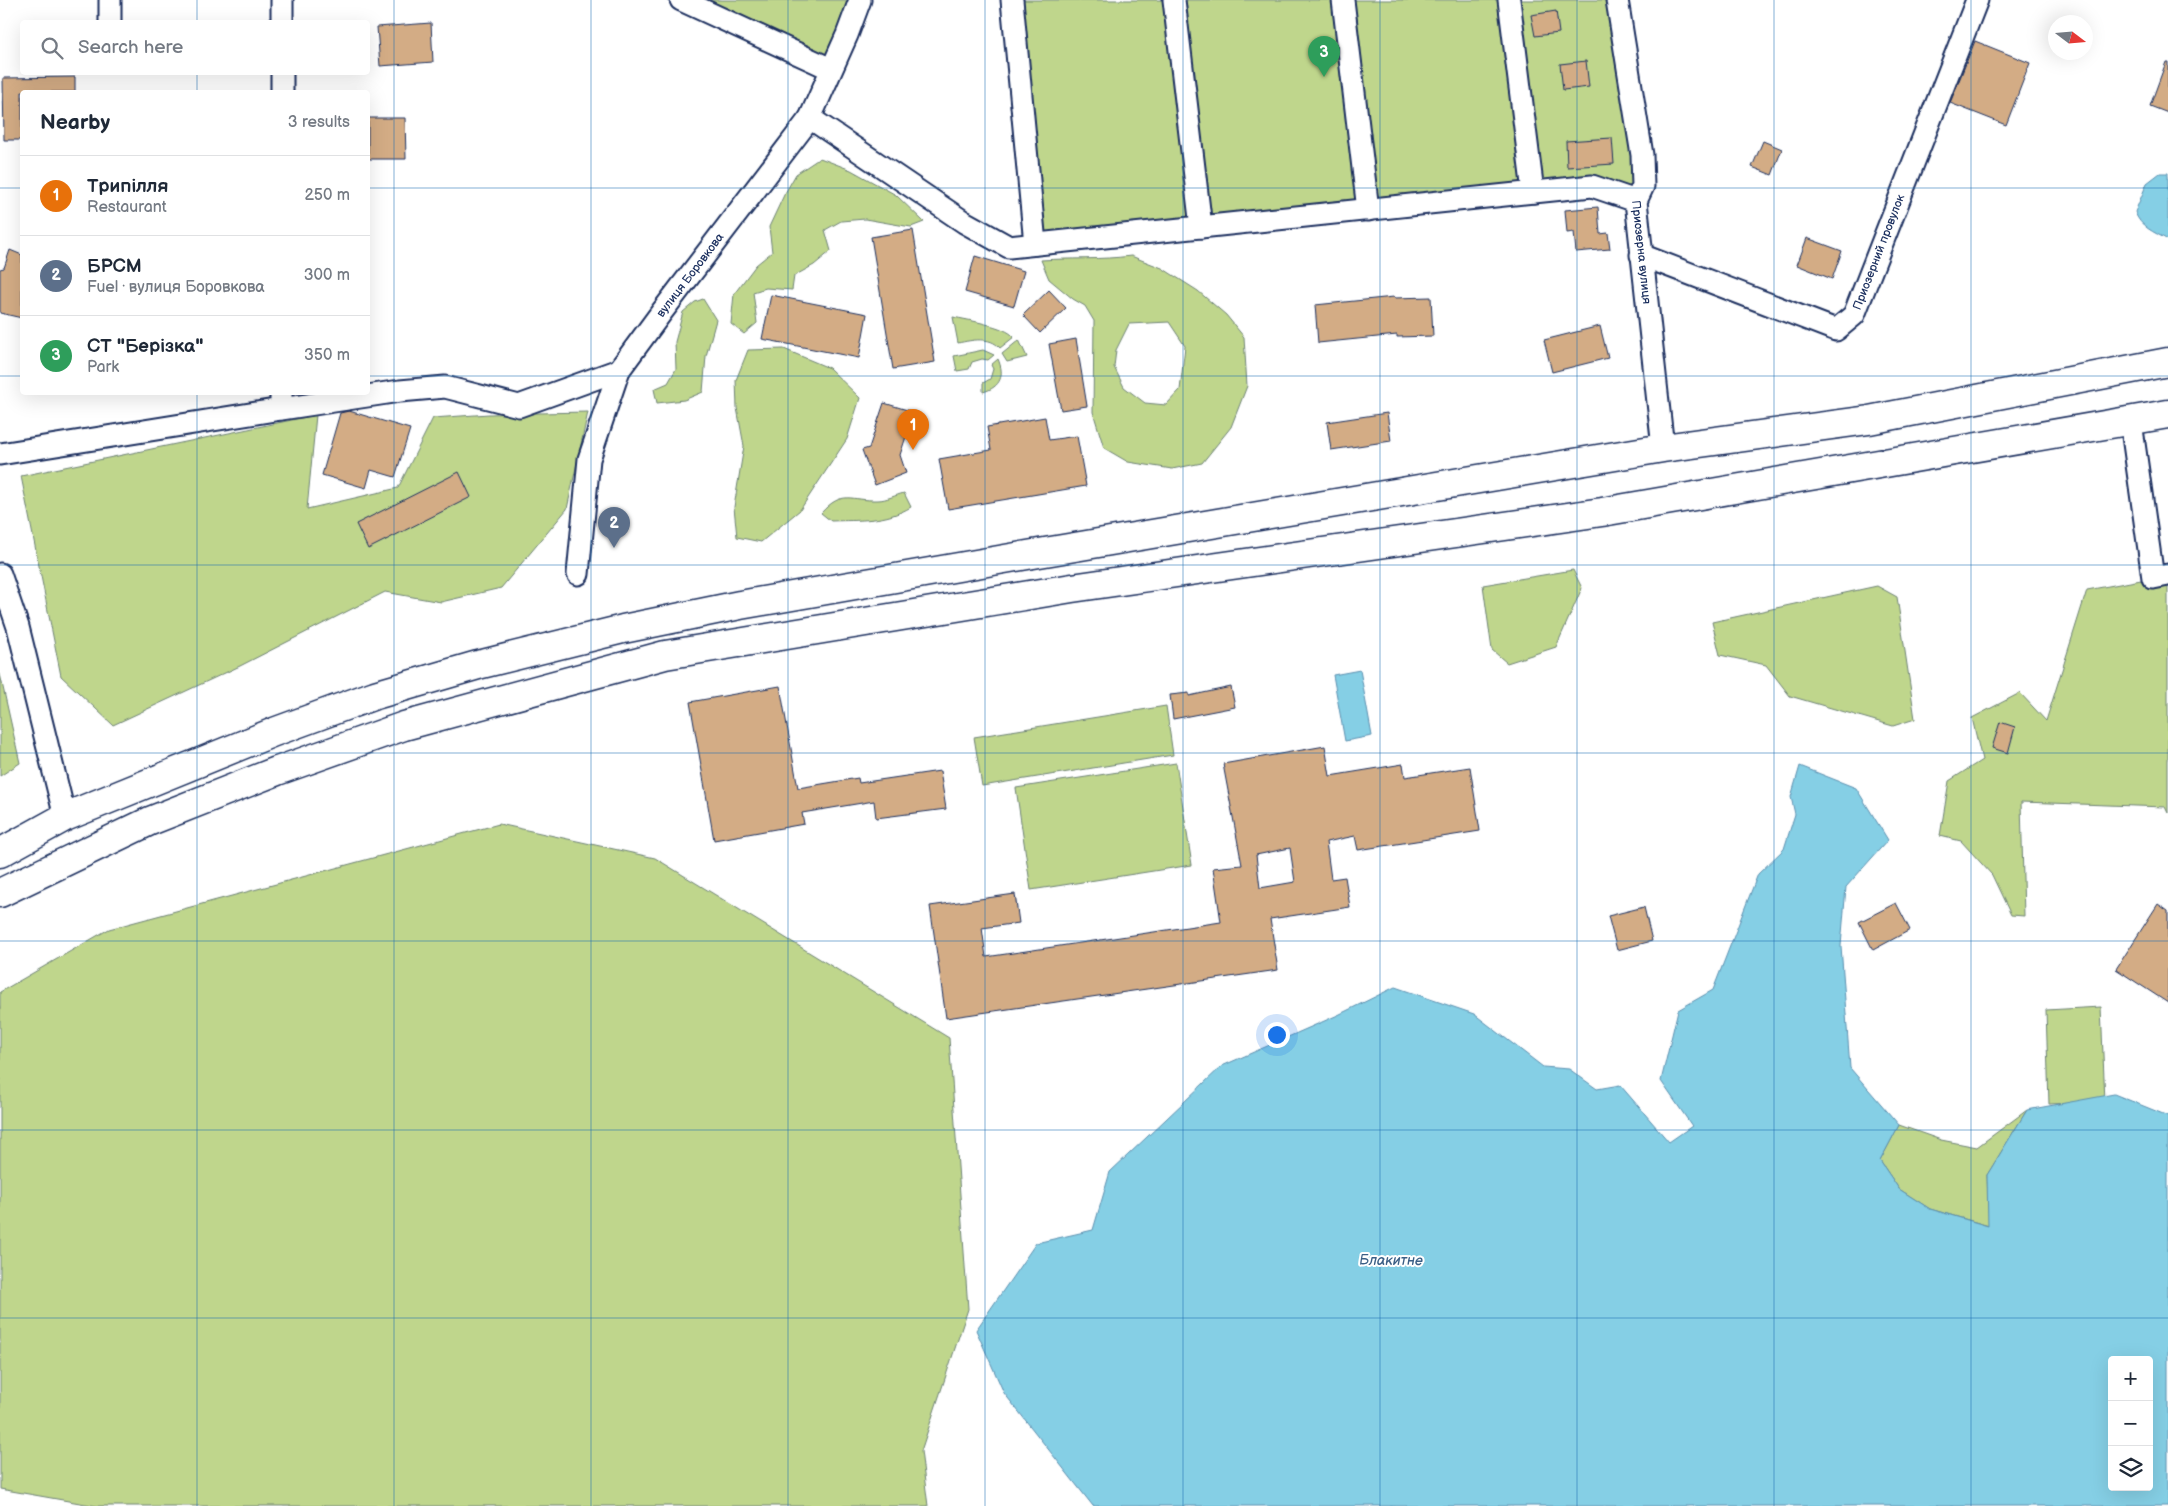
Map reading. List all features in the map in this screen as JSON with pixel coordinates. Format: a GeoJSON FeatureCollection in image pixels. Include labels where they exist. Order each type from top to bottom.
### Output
{"type":"FeatureCollection","features":[{"type":"Feature","properties":{"kind":"main road"},"geometry":{"type":"LineString","coordinates":[[0,853],[65,817],[274,732],[375,695],[478,665],[623,629],[740,605],[1038,552],[1662,448],[1869,420],[2168,362]]}},
{"type":"Feature","properties":{"kind":"main road"},"geometry":{"type":"LineString","coordinates":[[0,893],[150,821],[277,771],[404,726],[665,655],[1072,588],[1602,512],[2131,422],[2168,414]]}},
{"type":"Feature","properties":{"kind":"street"},"geometry":{"type":"LineString","coordinates":[[110,0],[110,20]]}},
{"type":"Feature","properties":{"kind":"street"},"geometry":{"type":"LineString","coordinates":[[282,0],[282,20]]}},
{"type":"Feature","properties":{"kind":"street"},"geometry":{"type":"LineString","coordinates":[[681,0],[831,68]]}},
{"type":"Feature","properties":{"kind":"street","name":"вулиця Боровкова"},"geometry":{"type":"LineString","coordinates":[[578,574],[589,459],[619,370],[660,313],[810,118],[847,35],[860,0]]}},
{"type":"Feature","properties":{"kind":"street"},"geometry":{"type":"LineString","coordinates":[[1012,0],[1035,244]]}},
{"type":"Feature","properties":{"kind":"street"},"geometry":{"type":"LineString","coordinates":[[1174,0],[1201,227]]}},
{"type":"Feature","properties":{"kind":"street"},"geometry":{"type":"LineString","coordinates":[[1343,0],[1368,210]]}},
{"type":"Feature","properties":{"kind":"street"},"geometry":{"type":"LineString","coordinates":[[1509,0],[1533,192]]}},
{"type":"Feature","properties":{"kind":"street","name":"Приозерна вулиця"},"geometry":{"type":"LineString","coordinates":[[1617,0],[1642,155],[1643,186],[1636,201],[1662,448]]}},
{"type":"Feature","properties":{"kind":"street","name":"Приозерний провулок"},"geometry":{"type":"LineString","coordinates":[[1641,255],[1836,330],[1854,315],[1976,0]]}},
{"type":"Feature","properties":{"kind":"street"},"geometry":{"type":"LineString","coordinates":[[282,75],[282,90]]}},
{"type":"Feature","properties":{"kind":"street"},"geometry":{"type":"LineString","coordinates":[[810,118],[964,222],[1009,247],[1592,186],[1636,201]]}},
{"type":"Feature","properties":{"kind":"street"},"geometry":{"type":"LineString","coordinates":[[370,393],[445,387],[519,406],[619,370]]}},
{"type":"Feature","properties":{"kind":"street"},"geometry":{"type":"LineString","coordinates":[[0,454],[281,401],[346,395]]}},
{"type":"Feature","properties":{"kind":"street"},"geometry":{"type":"LineString","coordinates":[[2131,422],[2153,578],[2168,575]]}},
{"type":"Feature","properties":{"kind":"street"},"geometry":{"type":"LineString","coordinates":[[0,574],[18,627],[65,817]]}},
{"type":"Feature","properties":{"kind":"green space"},"geometry":{"type":"Polygon","coordinates":[[[681,0],[860,0],[831,69],[681,0]]]}},
{"type":"Feature","properties":{"kind":"green space"},"geometry":{"type":"Polygon","coordinates":[[[1010,0],[1618,0],[1636,201],[1592,186],[1035,244],[1010,0]]]}},
{"type":"Feature","properties":{"kind":"green space"},"geometry":{"type":"Polygon","coordinates":[[[820,158],[851,170],[896,195],[924,222],[911,227],[865,219],[841,221],[825,230],[831,251],[814,265],[794,276],[792,290],[766,288],[753,292],[757,323],[744,334],[731,324],[734,294],[756,265],[772,252],[769,227],[796,174],[820,158]]]}},
{"type":"Feature","properties":{"kind":"green space"},"geometry":{"type":"Polygon","coordinates":[[[1131,256],[1162,268],[1198,291],[1226,315],[1244,337],[1247,386],[1231,427],[1202,463],[1172,469],[1128,462],[1104,448],[1093,412],[1094,321],[1085,306],[1073,299],[1049,279],[1041,260],[1131,256]],[[1169,322],[1129,324],[1116,350],[1114,367],[1124,387],[1145,403],[1166,405],[1180,390],[1185,346],[1169,322]]]}},
{"type":"Feature","properties":{"kind":"green space"},"geometry":{"type":"Polygon","coordinates":[[[703,299],[716,320],[706,356],[703,392],[684,400],[657,403],[654,389],[668,383],[676,369],[675,342],[683,312],[695,302],[703,299]]]}},
{"type":"Feature","properties":{"kind":"green space"},"geometry":{"type":"Polygon","coordinates":[[[953,317],[995,327],[1010,333],[1014,337],[1000,348],[986,340],[958,343],[953,317]]]}},
{"type":"Feature","properties":{"kind":"green space"},"geometry":{"type":"Polygon","coordinates":[[[1019,340],[1027,357],[1007,362],[1002,354],[1019,340]]]}},
{"type":"Feature","properties":{"kind":"green space"},"geometry":{"type":"Polygon","coordinates":[[[784,349],[829,368],[860,398],[847,439],[800,510],[761,542],[737,537],[734,507],[744,446],[737,408],[736,380],[748,350],[784,349]]]}},
{"type":"Feature","properties":{"kind":"green space"},"geometry":{"type":"Polygon","coordinates":[[[983,350],[994,355],[988,360],[982,359],[972,362],[969,369],[957,371],[954,356],[983,350]]]}},
{"type":"Feature","properties":{"kind":"green space"},"geometry":{"type":"Polygon","coordinates":[[[998,359],[1001,370],[1000,380],[994,387],[983,392],[983,383],[990,379],[993,369],[991,365],[998,359]]]}},
{"type":"Feature","properties":{"kind":"green space"},"geometry":{"type":"Polygon","coordinates":[[[588,412],[567,509],[501,588],[441,602],[385,592],[240,666],[113,725],[61,676],[21,476],[316,415],[307,509],[398,488],[433,418],[489,414],[588,412]]]}},
{"type":"Feature","properties":{"kind":"green space"},"geometry":{"type":"Polygon","coordinates":[[[904,493],[911,507],[882,518],[831,521],[821,513],[835,501],[841,499],[881,500],[904,493]]]}},
{"type":"Feature","properties":{"kind":"green space"},"geometry":{"type":"Polygon","coordinates":[[[1573,570],[1582,588],[1556,647],[1507,663],[1492,650],[1483,585],[1573,570]]]}},
{"type":"Feature","properties":{"kind":"green space"},"geometry":{"type":"Polygon","coordinates":[[[2168,575],[2168,813],[2165,807],[2021,802],[2024,916],[2011,915],[1992,875],[1961,841],[1940,836],[1949,781],[1982,760],[1972,718],[2020,693],[2046,721],[2087,590],[2168,575]]]}},
{"type":"Feature","properties":{"kind":"green space"},"geometry":{"type":"Polygon","coordinates":[[[1877,586],[1897,597],[1915,719],[1893,726],[1790,696],[1766,665],[1720,655],[1712,622],[1877,586]]]}},
{"type":"Feature","properties":{"kind":"green space"},"geometry":{"type":"Polygon","coordinates":[[[0,674],[20,763],[0,776],[0,674]]]}},
{"type":"Feature","properties":{"kind":"green space"},"geometry":{"type":"Polygon","coordinates":[[[1166,706],[1173,755],[982,786],[974,737],[1166,706]]]}},
{"type":"Feature","properties":{"kind":"green space"},"geometry":{"type":"Polygon","coordinates":[[[1176,763],[1192,865],[1031,890],[1016,788],[1176,763]]]}},
{"type":"Feature","properties":{"kind":"green space"},"geometry":{"type":"Polygon","coordinates":[[[499,824],[655,858],[949,1038],[968,1309],[921,1451],[928,1506],[97,1506],[0,1489],[0,992],[109,929],[499,824]]]}},
{"type":"Feature","properties":{"kind":"green space"},"geometry":{"type":"Polygon","coordinates":[[[2101,1007],[2105,1102],[2049,1104],[2046,1010],[2101,1007]]]}},
{"type":"Feature","properties":{"kind":"green space"},"geometry":{"type":"Polygon","coordinates":[[[2027,1110],[1987,1175],[1989,1226],[1930,1209],[1899,1189],[1880,1161],[1899,1125],[1941,1140],[1977,1147],[2027,1110]]]}},
{"type":"Feature","properties":{"kind":"water"},"geometry":{"type":"Polygon","coordinates":[[[2160,173],[2168,173],[2168,240],[2140,222],[2135,212],[2147,183],[2160,173]]]}},
{"type":"Feature","properties":{"kind":"water"},"geometry":{"type":"Polygon","coordinates":[[[1360,670],[1372,736],[1345,741],[1333,675],[1360,670]]]}},
{"type":"Feature","properties":{"kind":"water","name":"Блакитне"},"geometry":{"type":"Polygon","coordinates":[[[1800,766],[1856,788],[1888,840],[1846,887],[1841,946],[1850,1068],[1899,1125],[1880,1161],[1899,1189],[1930,1209],[1988,1226],[1987,1175],[2027,1110],[2114,1094],[2168,1116],[2168,1506],[1093,1506],[1004,1393],[976,1330],[1036,1243],[1093,1230],[1110,1172],[1222,1066],[1338,1015],[1395,987],[1474,1014],[1543,1067],[1569,1069],[1597,1089],[1620,1085],[1669,1142],[1692,1126],[1661,1081],[1678,1010],[1713,990],[1758,874],[1784,849],[1795,814],[1791,797],[1800,766]]]}},
{"type":"Feature","properties":{"kind":"building"},"geometry":{"type":"Polygon","coordinates":[[[1556,11],[1559,33],[1535,36],[1531,15],[1556,11]]]}},
{"type":"Feature","properties":{"kind":"building"},"geometry":{"type":"Polygon","coordinates":[[[431,23],[433,62],[380,66],[377,27],[431,23]]]}},
{"type":"Feature","properties":{"kind":"building"},"geometry":{"type":"Polygon","coordinates":[[[1975,41],[2030,63],[2006,125],[1950,103],[1975,41]]]}},
{"type":"Feature","properties":{"kind":"building"},"geometry":{"type":"Polygon","coordinates":[[[1586,61],[1589,87],[1563,90],[1560,64],[1586,61]]]}},
{"type":"Feature","properties":{"kind":"building"},"geometry":{"type":"Polygon","coordinates":[[[2166,62],[2168,62],[2168,113],[2150,106],[2166,62]]]}},
{"type":"Feature","properties":{"kind":"building"},"geometry":{"type":"Polygon","coordinates":[[[75,77],[75,90],[20,90],[20,140],[4,140],[3,78],[75,77]]]}},
{"type":"Feature","properties":{"kind":"building"},"geometry":{"type":"Polygon","coordinates":[[[370,118],[405,118],[406,159],[370,159],[370,118]]]}},
{"type":"Feature","properties":{"kind":"building"},"geometry":{"type":"Polygon","coordinates":[[[1612,138],[1614,164],[1567,167],[1566,141],[1612,138]]]}},
{"type":"Feature","properties":{"kind":"building"},"geometry":{"type":"Polygon","coordinates":[[[1763,141],[1782,149],[1772,175],[1752,167],[1763,141]]]}},
{"type":"Feature","properties":{"kind":"building"},"geometry":{"type":"Polygon","coordinates":[[[1598,207],[1600,234],[1608,233],[1610,249],[1576,252],[1574,232],[1567,233],[1565,210],[1598,207]]]}},
{"type":"Feature","properties":{"kind":"building"},"geometry":{"type":"Polygon","coordinates":[[[913,230],[935,362],[893,369],[871,237],[913,230]]]}},
{"type":"Feature","properties":{"kind":"building"},"geometry":{"type":"Polygon","coordinates":[[[1807,238],[1842,251],[1832,279],[1797,265],[1807,238]]]}},
{"type":"Feature","properties":{"kind":"building"},"geometry":{"type":"Polygon","coordinates":[[[10,250],[20,254],[20,318],[0,313],[0,269],[4,268],[10,250]]]}},
{"type":"Feature","properties":{"kind":"building"},"geometry":{"type":"Polygon","coordinates":[[[975,256],[1024,271],[1014,306],[965,292],[975,256]]]}},
{"type":"Feature","properties":{"kind":"building"},"geometry":{"type":"Polygon","coordinates":[[[1049,290],[1066,308],[1040,333],[1023,315],[1049,290]]]}},
{"type":"Feature","properties":{"kind":"building"},"geometry":{"type":"Polygon","coordinates":[[[771,295],[867,314],[859,358],[762,339],[771,295]]]}},
{"type":"Feature","properties":{"kind":"building"},"geometry":{"type":"Polygon","coordinates":[[[1394,297],[1431,297],[1433,336],[1397,337],[1397,335],[1318,343],[1315,305],[1394,297]]]}},
{"type":"Feature","properties":{"kind":"building"},"geometry":{"type":"Polygon","coordinates":[[[1600,326],[1608,358],[1552,372],[1544,340],[1600,326]]]}},
{"type":"Feature","properties":{"kind":"building"},"geometry":{"type":"Polygon","coordinates":[[[1076,339],[1087,406],[1061,410],[1049,344],[1076,339]]]}},
{"type":"Feature","properties":{"kind":"building"},"geometry":{"type":"Polygon","coordinates":[[[884,403],[914,412],[900,455],[906,473],[875,485],[862,450],[869,448],[884,403]]]}},
{"type":"Feature","properties":{"kind":"building"},"geometry":{"type":"Polygon","coordinates":[[[349,411],[410,429],[395,477],[371,470],[366,488],[322,475],[340,413],[349,411]]]}},
{"type":"Feature","properties":{"kind":"building"},"geometry":{"type":"Polygon","coordinates":[[[1387,413],[1391,441],[1331,450],[1327,422],[1387,413]]]}},
{"type":"Feature","properties":{"kind":"building"},"geometry":{"type":"Polygon","coordinates":[[[1045,417],[1049,440],[1077,436],[1086,486],[948,509],[939,459],[991,450],[987,427],[1045,417]]]}},
{"type":"Feature","properties":{"kind":"building"},"geometry":{"type":"Polygon","coordinates":[[[459,472],[471,497],[368,549],[356,524],[459,472]]]}},
{"type":"Feature","properties":{"kind":"building"},"geometry":{"type":"Polygon","coordinates":[[[780,686],[798,788],[858,778],[859,783],[940,771],[946,809],[876,818],[874,801],[802,813],[804,824],[714,840],[690,702],[780,686]]]}},
{"type":"Feature","properties":{"kind":"building"},"geometry":{"type":"Polygon","coordinates":[[[1231,687],[1235,707],[1173,719],[1170,695],[1189,693],[1189,696],[1231,687]]]}},
{"type":"Feature","properties":{"kind":"building"},"geometry":{"type":"Polygon","coordinates":[[[2000,722],[2015,727],[2008,753],[1992,748],[2000,722]]]}},
{"type":"Feature","properties":{"kind":"building"},"geometry":{"type":"Polygon","coordinates":[[[1325,746],[1330,776],[1403,764],[1405,777],[1470,767],[1480,831],[1358,850],[1355,836],[1326,842],[1331,879],[1345,877],[1350,907],[1270,919],[1278,970],[946,1018],[930,906],[1015,894],[1019,923],[982,928],[986,957],[1221,922],[1213,868],[1242,865],[1223,764],[1325,746]],[[1290,848],[1256,855],[1260,888],[1295,882],[1290,848]]]}},
{"type":"Feature","properties":{"kind":"building"},"geometry":{"type":"Polygon","coordinates":[[[1896,903],[1910,930],[1873,950],[1859,922],[1896,903]]]}},
{"type":"Feature","properties":{"kind":"building"},"geometry":{"type":"Polygon","coordinates":[[[2158,904],[2168,911],[2168,1003],[2116,969],[2158,904]]]}},
{"type":"Feature","properties":{"kind":"building"},"geometry":{"type":"Polygon","coordinates":[[[1644,907],[1652,941],[1617,950],[1608,916],[1644,907]]]}},
{"type":"Feature","properties":{"kind":"place","name":"СТ \"Берізка\""},"geometry":{"type":"Point","coordinates":[1324,77]}},
{"type":"Feature","properties":{"kind":"place","name":"Трипілля"},"geometry":{"type":"Point","coordinates":[913,450]}},
{"type":"Feature","properties":{"kind":"place","name":"БРСМ"},"geometry":{"type":"Point","coordinates":[614,548]}}]}
